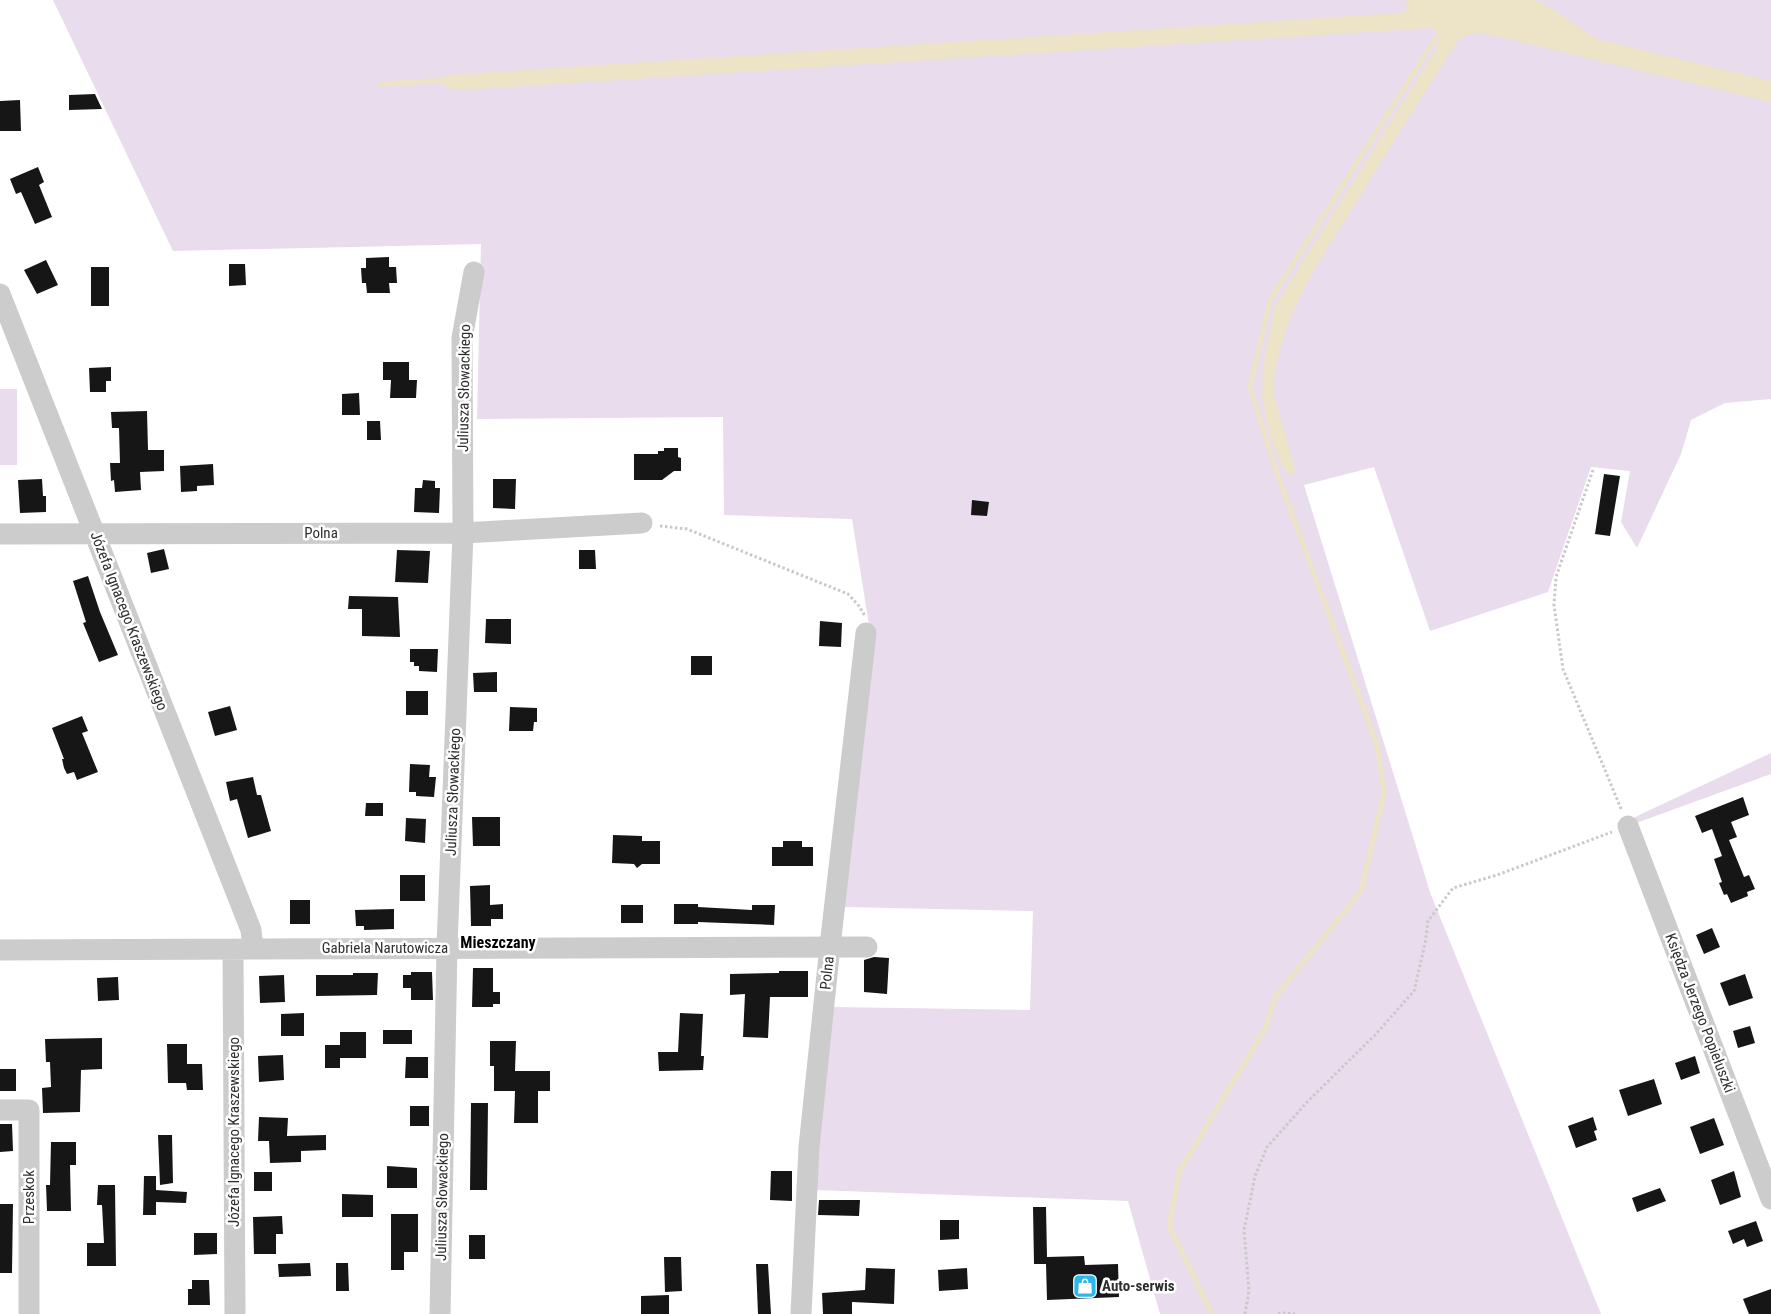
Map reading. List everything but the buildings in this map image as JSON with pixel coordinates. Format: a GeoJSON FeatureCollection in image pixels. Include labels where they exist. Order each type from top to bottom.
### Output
{"type":"FeatureCollection","features":[{"type":"Feature","properties":{"kind":"street","name":"Juliusza Słowackiego"},"geometry":{"type":"LineString","coordinates":[[440,1314],[446,947],[463,533],[462,338],[474,272]]}},
{"type":"Feature","properties":{"kind":"street","name":"Józefa Ignacego Kraszewskiego"},"geometry":{"type":"LineString","coordinates":[[0,294],[6,324],[94,534],[251,930],[243,949],[234,1314]]}},
{"type":"Feature","properties":{"kind":"street","name":"Polna"},"geometry":{"type":"LineString","coordinates":[[0,534],[463,533],[642,523]]}},
{"type":"Feature","properties":{"kind":"street","name":"Polna"},"geometry":{"type":"LineString","coordinates":[[800,1314],[809,1147],[866,633]]}},
{"type":"Feature","properties":{"kind":"street","name":"Księdza Jerzego Popiełuszki"},"geometry":{"type":"LineString","coordinates":[[1628,826],[1771,1200]]}},
{"type":"Feature","properties":{"kind":"street","name":"Gabriela Narutowicza"},"geometry":{"type":"LineString","coordinates":[[0,950],[867,947]]}},
{"type":"Feature","properties":{"kind":"street","name":"Przeskok"},"geometry":{"type":"LineString","coordinates":[[0,1110],[29,1110],[29,1314]]}},
{"type":"Feature","properties":{"kind":"path"},"geometry":{"type":"LineString","coordinates":[[1245,1314],[1249,1291],[1244,1230],[1255,1176],[1267,1147],[1309,1100],[1375,1035],[1414,992],[1425,944],[1428,921],[1453,888],[1497,875],[1628,826],[1563,669],[1554,605],[1556,577],[1593,470]]}},
{"type":"Feature","properties":{"kind":"path"},"geometry":{"type":"LineString","coordinates":[[642,523],[687,529],[848,594],[865,616],[866,633]]}},
{"type":"Feature","properties":{"kind":"path"},"geometry":{"type":"LineString","coordinates":[[1278,1314],[1295,1314]]}},
{"type":"Feature","properties":{"kind":"shaded area"},"geometry":{"type":"Polygon","coordinates":[[[53,0],[1771,0],[1771,399],[1725,403],[1691,420],[1681,454],[1637,548],[1621,522],[1630,471],[1591,467],[1548,592],[1430,631],[1374,467],[1304,485],[1431,895],[1601,1314],[1160,1314],[1128,1201],[815,1190],[832,1007],[1030,1010],[1033,911],[844,907],[870,631],[852,519],[724,515],[723,417],[477,419],[481,244],[173,251],[53,0]]]}},
{"type":"Feature","properties":{"kind":"shaded area"},"geometry":{"type":"Polygon","coordinates":[[[1406,0],[1535,0],[1551,8],[1597,39],[1771,81],[1771,102],[1487,34],[1470,34],[1458,40],[1311,275],[1292,313],[1275,370],[1273,392],[1295,469],[1295,472],[1290,475],[1283,469],[1269,431],[1262,397],[1263,365],[1275,306],[1438,46],[1439,35],[1434,29],[462,90],[447,88],[441,82],[441,78],[446,75],[1398,13],[1405,11],[1407,7],[1406,0]]]}},
{"type":"Feature","properties":{"kind":"shaded area"},"geometry":{"type":"Polygon","coordinates":[[[0,389],[17,389],[17,465],[0,465],[0,389]]]}},
{"type":"Feature","properties":{"kind":"shaded area"},"geometry":{"type":"Polygon","coordinates":[[[1771,753],[1771,774],[1628,826],[1633,818],[1771,753]]]}},
{"type":"Feature","properties":{"kind":"waterway"},"geometry":{"type":"LineString","coordinates":[[1212,1314],[1169,1226],[1179,1172],[1266,1027],[1275,997],[1361,891],[1384,792],[1377,745],[1279,479],[1250,387],[1270,300],[1442,28]]}},
{"type":"Feature","properties":{"kind":"waterway"},"geometry":{"type":"LineString","coordinates":[[380,84],[446,80]]}},
{"type":"Feature","properties":{"kind":"place","name":"Auto-serwis"},"geometry":{"type":"Point","coordinates":[1085,1286]}},
{"type":"Feature","properties":{"kind":"district","name":"Mieszczany"},"geometry":{"type":"Point","coordinates":[498,942]}}]}
